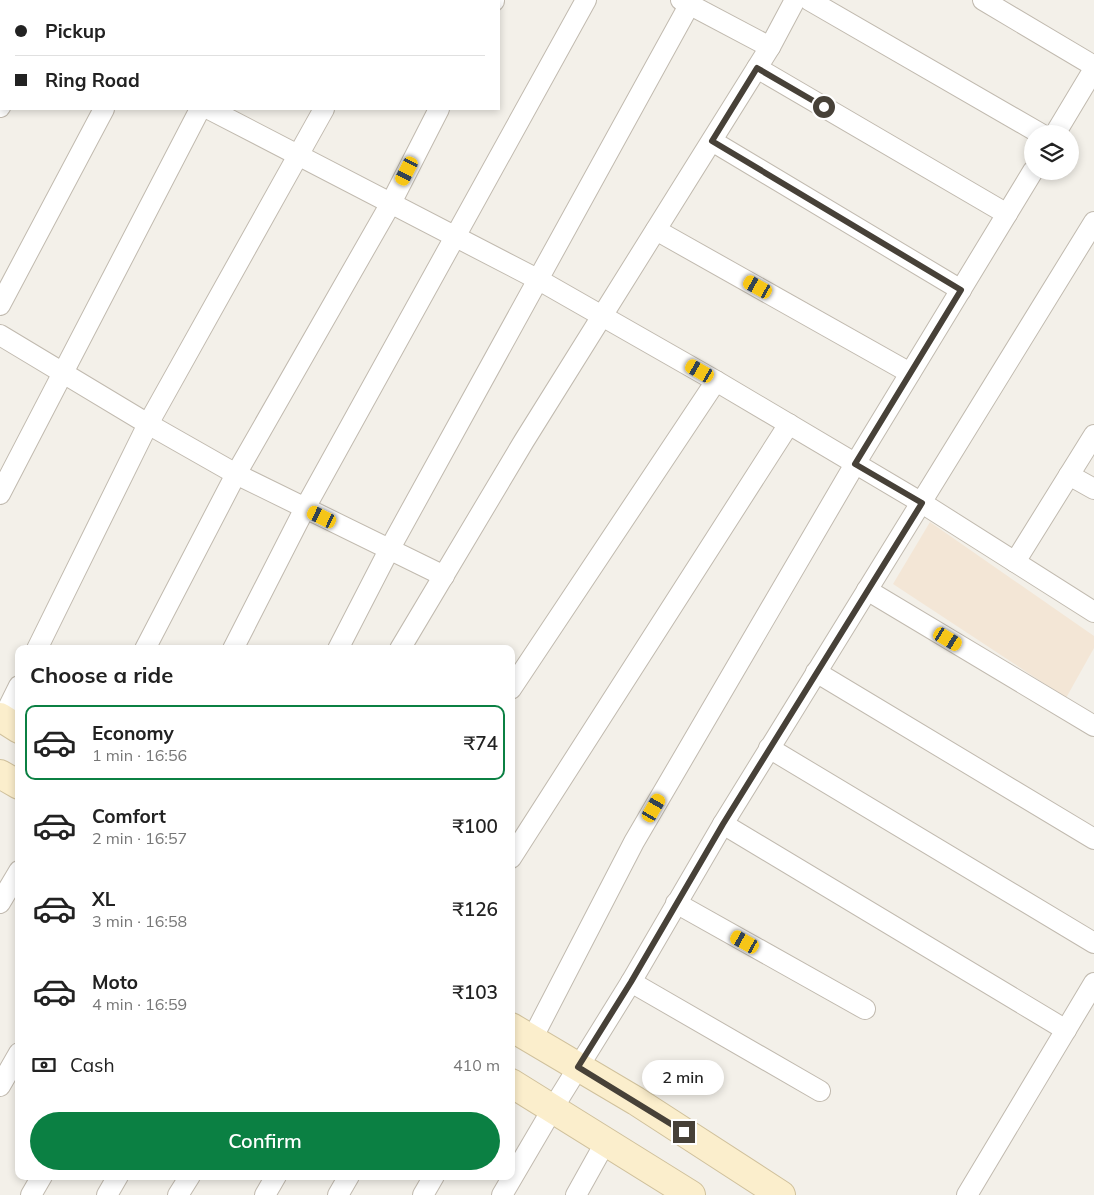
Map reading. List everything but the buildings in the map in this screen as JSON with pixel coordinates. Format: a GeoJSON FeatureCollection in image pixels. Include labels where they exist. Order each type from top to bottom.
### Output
{"type":"FeatureCollection","features":[{"type":"Feature","properties":{"kind":"main road"},"geometry":{"type":"LineString","coordinates":[[0,774],[15,783]]}},
{"type":"Feature","properties":{"kind":"main road"},"geometry":{"type":"LineString","coordinates":[[522,1033],[636,1101],[781,1195]]}},
{"type":"Feature","properties":{"kind":"main road"},"geometry":{"type":"LineString","coordinates":[[515,1085],[606,1143],[674,1191]]}},
{"type":"Feature","properties":{"kind":"street"},"geometry":{"type":"LineString","coordinates":[[235,645],[305,508],[586,0]]}},
{"type":"Feature","properties":{"kind":"street"},"geometry":{"type":"LineString","coordinates":[[402,645],[524,441],[770,47],[795,0]]}},
{"type":"Feature","properties":{"kind":"street"},"geometry":{"type":"LineString","coordinates":[[809,0],[1025,125]]}},
{"type":"Feature","properties":{"kind":"street"},"geometry":{"type":"LineString","coordinates":[[983,0],[1094,68],[1060,125]]}},
{"type":"Feature","properties":{"kind":"street"},"geometry":{"type":"LineString","coordinates":[[340,645],[389,550],[539,280],[688,1],[770,47]]}},
{"type":"Feature","properties":{"kind":"street"},"geometry":{"type":"LineString","coordinates":[[757,68],[1007,214]]}},
{"type":"Feature","properties":{"kind":"street"},"geometry":{"type":"LineString","coordinates":[[0,305],[103,110]]}},
{"type":"Feature","properties":{"kind":"street"},"geometry":{"type":"LineString","coordinates":[[0,494],[199,110]]}},
{"type":"Feature","properties":{"kind":"street"},"geometry":{"type":"LineString","coordinates":[[211,110],[539,280],[716,380],[922,503],[1094,612]]}},
{"type":"Feature","properties":{"kind":"street"},"geometry":{"type":"LineString","coordinates":[[39,645],[148,424],[323,110]]}},
{"type":"Feature","properties":{"kind":"street"},"geometry":{"type":"LineString","coordinates":[[148,645],[236,474],[391,203],[438,110]]}},
{"type":"Feature","properties":{"kind":"street"},"geometry":{"type":"LineString","coordinates":[[712,141],[961,290]]}},
{"type":"Feature","properties":{"kind":"street"},"geometry":{"type":"LineString","coordinates":[[522,1033],[855,464],[1027,180]]}},
{"type":"Feature","properties":{"kind":"street"},"geometry":{"type":"LineString","coordinates":[[515,1173],[631,982],[769,748],[1094,222]]}},
{"type":"Feature","properties":{"kind":"street"},"geometry":{"type":"LineString","coordinates":[[656,230],[910,374]]}},
{"type":"Feature","properties":{"kind":"street"},"geometry":{"type":"LineString","coordinates":[[0,335],[148,424],[236,474],[444,576]]}},
{"type":"Feature","properties":{"kind":"street"},"geometry":{"type":"LineString","coordinates":[[515,683],[716,380]]}},
{"type":"Feature","properties":{"kind":"street"},"geometry":{"type":"LineString","coordinates":[[515,852],[789,424]]}},
{"type":"Feature","properties":{"kind":"street"},"geometry":{"type":"LineString","coordinates":[[1015,562],[1094,435]]}},
{"type":"Feature","properties":{"kind":"street"},"geometry":{"type":"LineString","coordinates":[[1069,475],[1094,489]]}},
{"type":"Feature","properties":{"kind":"street"},"geometry":{"type":"LineString","coordinates":[[867,590],[1094,726]]}},
{"type":"Feature","properties":{"kind":"street"},"geometry":{"type":"LineString","coordinates":[[816,672],[1094,839]]}},
{"type":"Feature","properties":{"kind":"street"},"geometry":{"type":"LineString","coordinates":[[5,722],[15,696]]}},
{"type":"Feature","properties":{"kind":"street"},"geometry":{"type":"LineString","coordinates":[[769,748],[1094,943]]}},
{"type":"Feature","properties":{"kind":"street"},"geometry":{"type":"LineString","coordinates":[[723,824],[1066,1030]]}},
{"type":"Feature","properties":{"kind":"street"},"geometry":{"type":"LineString","coordinates":[[0,902],[15,878]]}},
{"type":"Feature","properties":{"kind":"street"},"geometry":{"type":"LineString","coordinates":[[676,903],[865,1009]]}},
{"type":"Feature","properties":{"kind":"street"},"geometry":{"type":"LineString","coordinates":[[631,982],[820,1091]]}},
{"type":"Feature","properties":{"kind":"street"},"geometry":{"type":"LineString","coordinates":[[967,1195],[1094,983]]}},
{"type":"Feature","properties":{"kind":"street"},"geometry":{"type":"LineString","coordinates":[[0,1086],[15,1060]]}},
{"type":"Feature","properties":{"kind":"street"},"geometry":{"type":"LineString","coordinates":[[576,1195],[606,1143]]}},
{"type":"Feature","properties":{"kind":"street"},"geometry":{"type":"LineString","coordinates":[[31,1195],[40,1180]]}},
{"type":"Feature","properties":{"kind":"street"},"geometry":{"type":"LineString","coordinates":[[107,1195],[116,1180]]}},
{"type":"Feature","properties":{"kind":"street"},"geometry":{"type":"LineString","coordinates":[[178,1195],[187,1180]]}},
{"type":"Feature","properties":{"kind":"street"},"geometry":{"type":"LineString","coordinates":[[265,1195],[274,1180]]}},
{"type":"Feature","properties":{"kind":"street"},"geometry":{"type":"LineString","coordinates":[[338,1195],[347,1180]]}},
{"type":"Feature","properties":{"kind":"street"},"geometry":{"type":"LineString","coordinates":[[423,1195],[432,1180]]}},
{"type":"Feature","properties":{"kind":"street"},"geometry":{"type":"LineString","coordinates":[[502,1195],[511,1180]]}},
{"type":"Feature","properties":{"kind":"shaded area"},"geometry":{"type":"Polygon","coordinates":[[[930,522],[1094,636],[1094,648],[1066,698],[893,584],[930,522]]]}},
{"type":"Feature","properties":{"kind":"route"},"geometry":{"type":"LineString","coordinates":[[684,1132],[578,1067],[631,982],[723,824],[922,503],[855,464],[961,290],[712,141],[757,68],[824,107]]}}]}
